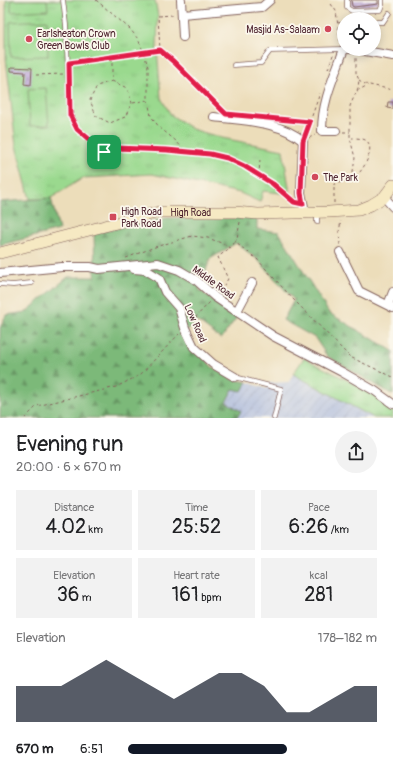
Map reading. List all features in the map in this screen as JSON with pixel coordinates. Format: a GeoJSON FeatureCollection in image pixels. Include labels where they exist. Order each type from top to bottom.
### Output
{"type":"FeatureCollection","features":[{"type":"Feature","properties":{"kind":"street"},"geometry":{"type":"LineString","coordinates":[[181,0],[183,37]]}},
{"type":"Feature","properties":{"kind":"street"},"geometry":{"type":"LineString","coordinates":[[182,14],[262,6],[270,0]]}},
{"type":"Feature","properties":{"kind":"street"},"geometry":{"type":"LineString","coordinates":[[381,54],[393,56]]}},
{"type":"Feature","properties":{"kind":"street"},"geometry":{"type":"LineString","coordinates":[[336,132],[322,131],[322,117],[325,102],[341,56]]}},
{"type":"Feature","properties":{"kind":"street"},"geometry":{"type":"LineString","coordinates":[[214,117],[268,124],[303,141],[301,193],[304,208]]}},
{"type":"Feature","properties":{"kind":"street"},"geometry":{"type":"LineString","coordinates":[[393,185],[384,197],[393,207]]}},
{"type":"Feature","properties":{"kind":"street","name":"High Road"},"geometry":{"type":"LineString","coordinates":[[0,254],[159,212],[235,212],[258,214],[304,208],[317,217],[339,211],[359,210],[384,197]]}},
{"type":"Feature","properties":{"kind":"street"},"geometry":{"type":"LineString","coordinates":[[340,252],[359,291],[390,306],[393,292]]}},
{"type":"Feature","properties":{"kind":"street","name":"Middle Road"},"geometry":{"type":"LineString","coordinates":[[0,273],[62,267],[90,267],[99,269],[158,263],[179,270],[196,280],[215,297],[273,336],[376,391],[393,404]]}},
{"type":"Feature","properties":{"kind":"street","name":"Low Road"},"geometry":{"type":"LineString","coordinates":[[99,269],[106,271],[130,268],[146,270],[159,278],[165,292],[179,308],[185,328],[194,347],[212,364],[235,376]]}},
{"type":"Feature","properties":{"kind":"street"},"geometry":{"type":"LineString","coordinates":[[237,311],[252,283]]}},
{"type":"Feature","properties":{"kind":"lane"},"geometry":{"type":"LineString","coordinates":[[63,0],[69,63],[70,115],[77,129]]}},
{"type":"Feature","properties":{"kind":"lane"},"geometry":{"type":"LineString","coordinates":[[347,0],[348,8],[352,11],[380,10],[382,0]]}},
{"type":"Feature","properties":{"kind":"lane"},"geometry":{"type":"LineString","coordinates":[[381,22],[383,22],[389,13]]}},
{"type":"Feature","properties":{"kind":"lane"},"geometry":{"type":"LineString","coordinates":[[234,65],[261,63],[270,51],[335,50]]}},
{"type":"Feature","properties":{"kind":"lane"},"geometry":{"type":"LineString","coordinates":[[0,284],[13,285],[32,283]]}},
{"type":"Feature","properties":{"kind":"lane"},"geometry":{"type":"LineString","coordinates":[[235,376],[281,389],[274,418]]}},
{"type":"Feature","properties":{"kind":"path"},"geometry":{"type":"LineString","coordinates":[[96,0],[130,29],[138,39],[148,67],[148,100],[151,116],[159,127],[176,141],[186,152]]}},
{"type":"Feature","properties":{"kind":"path"},"geometry":{"type":"LineString","coordinates":[[331,4],[336,11],[337,16]]}},
{"type":"Feature","properties":{"kind":"path"},"geometry":{"type":"LineString","coordinates":[[182,14],[158,16],[160,50],[226,114]]}},
{"type":"Feature","properties":{"kind":"path"},"geometry":{"type":"LineString","coordinates":[[327,71],[337,46]]}},
{"type":"Feature","properties":{"kind":"path"},"geometry":{"type":"LineString","coordinates":[[69,63],[160,50]]}},
{"type":"Feature","properties":{"kind":"path"},"geometry":{"type":"LineString","coordinates":[[352,178],[355,158],[350,138],[350,106],[359,80],[356,73],[357,56]]}},
{"type":"Feature","properties":{"kind":"path"},"geometry":{"type":"LineString","coordinates":[[112,57],[112,80]]}},
{"type":"Feature","properties":{"kind":"path"},"geometry":{"type":"LineString","coordinates":[[36,76],[69,73]]}},
{"type":"Feature","properties":{"kind":"path"},"geometry":{"type":"LineString","coordinates":[[112,80],[127,88],[132,103],[125,117],[110,123],[96,116],[90,100],[97,86],[112,80]]}},
{"type":"Feature","properties":{"kind":"path"},"geometry":{"type":"LineString","coordinates":[[359,80],[393,90]]}},
{"type":"Feature","properties":{"kind":"path"},"geometry":{"type":"LineString","coordinates":[[356,91],[369,84]]}},
{"type":"Feature","properties":{"kind":"path"},"geometry":{"type":"LineString","coordinates":[[303,141],[320,93]]}},
{"type":"Feature","properties":{"kind":"path"},"geometry":{"type":"LineString","coordinates":[[132,103],[148,100]]}},
{"type":"Feature","properties":{"kind":"path"},"geometry":{"type":"LineString","coordinates":[[272,118],[310,122]]}},
{"type":"Feature","properties":{"kind":"path"},"geometry":{"type":"LineString","coordinates":[[77,129],[104,152],[113,152],[116,148]]}},
{"type":"Feature","properties":{"kind":"path"},"geometry":{"type":"LineString","coordinates":[[303,141],[322,131]]}},
{"type":"Feature","properties":{"kind":"path"},"geometry":{"type":"LineString","coordinates":[[340,252],[339,211],[334,184],[347,181],[356,176],[364,168],[368,159],[370,146],[366,141],[360,138],[350,138]]}},
{"type":"Feature","properties":{"kind":"path"},"geometry":{"type":"LineString","coordinates":[[99,147],[210,154],[227,158],[244,166],[273,184],[294,202],[304,208]]}},
{"type":"Feature","properties":{"kind":"path"},"geometry":{"type":"LineString","coordinates":[[258,176],[260,159]]}},
{"type":"Feature","properties":{"kind":"path"},"geometry":{"type":"LineString","coordinates":[[120,261],[155,247],[192,236],[208,238],[230,248],[237,238],[241,216],[235,212]]}},
{"type":"Feature","properties":{"kind":"path"},"geometry":{"type":"LineString","coordinates":[[235,242],[257,259],[292,298],[350,357],[393,377]]}},
{"type":"Feature","properties":{"kind":"path"},"geometry":{"type":"LineString","coordinates":[[25,418],[37,406],[116,387],[140,375],[185,328]]}},
{"type":"Feature","properties":{"kind":"shaded area"},"geometry":{"type":"Polygon","coordinates":[[[293,374],[374,418],[237,418],[241,411],[226,402],[233,389],[242,390],[247,382],[267,389],[269,383],[289,382],[293,374]]]}},
{"type":"Feature","properties":{"kind":"green space"},"geometry":{"type":"Polygon","coordinates":[[[6,0],[155,0],[158,16],[157,48],[161,98],[171,115],[192,129],[222,138],[283,150],[290,194],[263,191],[260,202],[240,193],[152,174],[83,178],[51,198],[30,199],[16,146],[6,58],[6,0]]]}},
{"type":"Feature","properties":{"kind":"green space","name":"Earlsheaton Crown Green Bowls Club"},"geometry":{"type":"Polygon","coordinates":[[[11,0],[47,0],[48,10],[11,12],[11,0]]]}},
{"type":"Feature","properties":{"kind":"green space","name":"Earlsheaton Crown Green Bowls Club"},"geometry":{"type":"Polygon","coordinates":[[[47,20],[48,56],[11,57],[10,22],[47,20]]]}},
{"type":"Feature","properties":{"kind":"green space"},"geometry":{"type":"Polygon","coordinates":[[[46,88],[49,125],[30,126],[28,89],[46,88]]]}},
{"type":"Feature","properties":{"kind":"green space"},"geometry":{"type":"Polygon","coordinates":[[[51,198],[59,230],[0,245],[0,202],[51,198]]]}},
{"type":"Feature","properties":{"kind":"green space"},"geometry":{"type":"Polygon","coordinates":[[[166,218],[257,218],[257,229],[279,232],[329,313],[393,351],[393,395],[327,356],[315,338],[283,320],[294,300],[257,259],[236,243],[210,259],[199,290],[237,317],[221,339],[197,321],[184,333],[212,367],[231,379],[247,382],[242,391],[233,389],[226,402],[241,411],[237,418],[0,418],[0,328],[6,315],[26,312],[68,277],[95,277],[94,233],[166,218]]]}},
{"type":"Feature","properties":{"kind":"green space"},"geometry":{"type":"Polygon","coordinates":[[[304,358],[372,393],[393,408],[393,418],[374,418],[293,374],[304,358]]]}},
{"type":"Feature","properties":{"kind":"building"},"geometry":{"type":"Polygon","coordinates":[[[351,0],[378,0],[378,4],[354,7],[352,6],[351,0]]]}},
{"type":"Feature","properties":{"kind":"building"},"geometry":{"type":"Polygon","coordinates":[[[11,67],[32,68],[31,85],[24,84],[25,72],[11,71],[11,67]]]}},
{"type":"Feature","properties":{"kind":"building"},"geometry":{"type":"Polygon","coordinates":[[[388,102],[393,102],[393,109],[387,108],[388,102]]]}},
{"type":"Feature","properties":{"kind":"place","name":"Masjid As-Salaam"},"geometry":{"type":"Point","coordinates":[328,29]}},
{"type":"Feature","properties":{"kind":"place","name":"Earlsheaton Crown Green Bowls Club"},"geometry":{"type":"Point","coordinates":[29,39]}},
{"type":"Feature","properties":{"kind":"place","name":"The Park"},"geometry":{"type":"Point","coordinates":[315,177]}},
{"type":"Feature","properties":{"kind":"place","name":"High Road Park Road"},"geometry":{"type":"Point","coordinates":[113,217]}},
{"type":"Feature","properties":{"kind":"route"},"geometry":{"type":"LineString","coordinates":[[160,50],[226,114],[310,122],[303,141],[301,193],[303,204],[294,202],[273,184],[244,166],[227,158],[210,154],[167,150],[116,148],[113,152],[104,152],[77,129],[70,115],[69,63],[160,50]]}}]}
